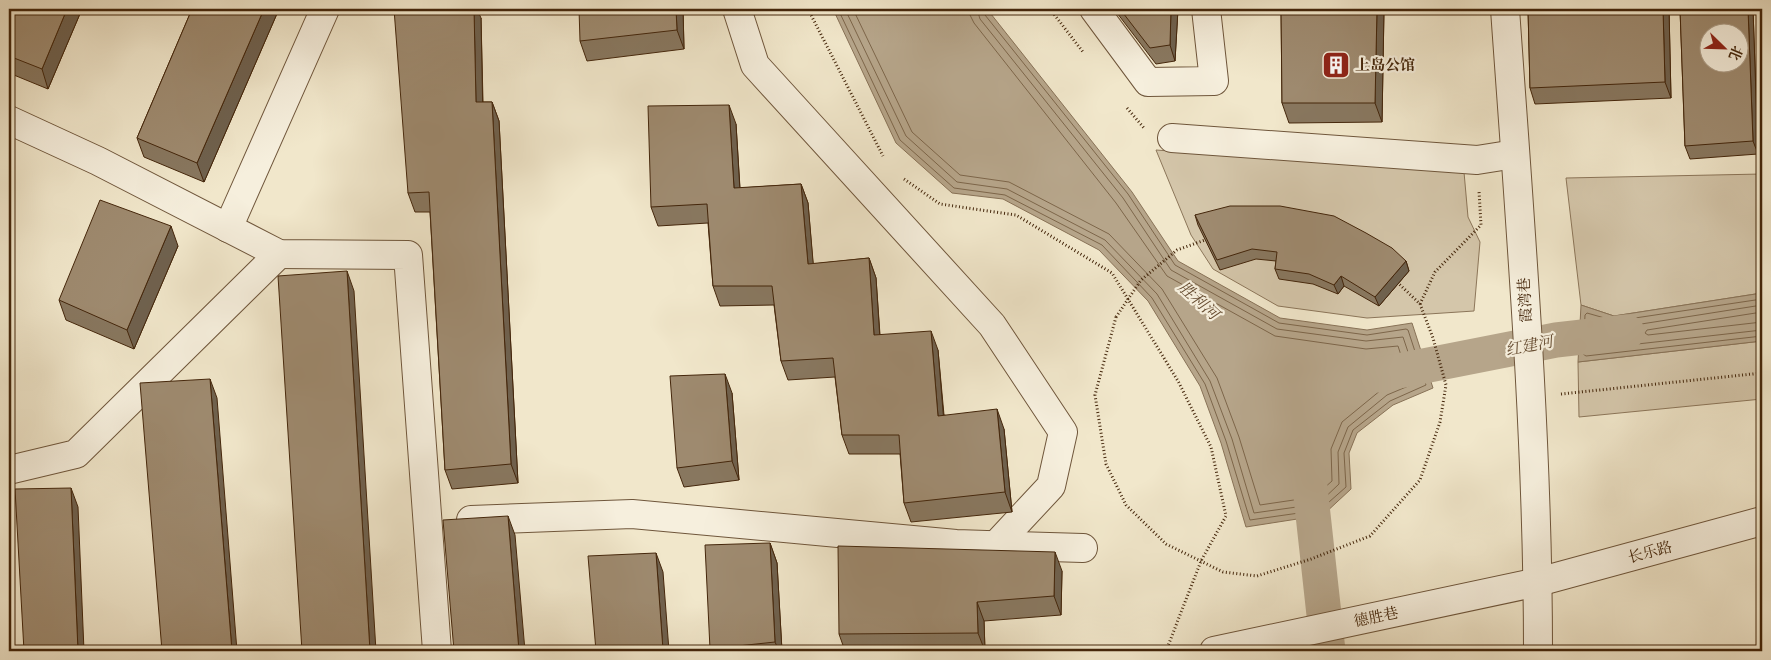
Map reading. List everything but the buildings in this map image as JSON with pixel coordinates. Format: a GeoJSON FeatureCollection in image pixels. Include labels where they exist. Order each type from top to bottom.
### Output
{"type":"FeatureCollection","features":[{"type":"Feature","properties":{"kind":"street"},"geometry":{"type":"LineString","coordinates":[[228,228],[325,9]]}},
{"type":"Feature","properties":{"kind":"street"},"geometry":{"type":"LineString","coordinates":[[737,9],[755,65],[992,325],[1063,432],[1052,486],[996,545]]}},
{"type":"Feature","properties":{"kind":"street"},"geometry":{"type":"LineString","coordinates":[[1094,9],[1148,82],[1214,81],[1206,9]]}},
{"type":"Feature","properties":{"kind":"street","name":"霞湾巷"},"geometry":{"type":"LineString","coordinates":[[1504,9],[1521,210],[1538,582],[1538,651]]}},
{"type":"Feature","properties":{"kind":"street"},"geometry":{"type":"LineString","coordinates":[[9,120],[98,161],[279,254],[408,255],[436,651]]}},
{"type":"Feature","properties":{"kind":"street"},"geometry":{"type":"LineString","coordinates":[[1172,138],[1477,160],[1515,154]]}},
{"type":"Feature","properties":{"kind":"street"},"geometry":{"type":"LineString","coordinates":[[9,470],[76,454],[279,254]]}},
{"type":"Feature","properties":{"kind":"street"},"geometry":{"type":"LineString","coordinates":[[428,521],[632,514],[956,544],[1083,548]]}},
{"type":"Feature","properties":{"kind":"street","name":"长乐路"},"geometry":{"type":"LineString","coordinates":[[1538,582],[1762,521]]}},
{"type":"Feature","properties":{"kind":"street","name":"德胜巷"},"geometry":{"type":"LineString","coordinates":[[1214,651],[1538,582]]}},
{"type":"Feature","properties":{"kind":"path"},"geometry":{"type":"LineString","coordinates":[[808,9],[885,160]]}},
{"type":"Feature","properties":{"kind":"path"},"geometry":{"type":"LineString","coordinates":[[1420,304],[1435,272],[1481,225],[1477,160]]}},
{"type":"Feature","properties":{"kind":"path"},"geometry":{"type":"LineString","coordinates":[[897,174],[940,204],[1016,215],[1112,273],[1178,381],[1211,447],[1226,516],[1201,561],[1166,651]]}},
{"type":"Feature","properties":{"kind":"path"},"geometry":{"type":"LineString","coordinates":[[1214,237],[1177,250],[1141,280],[1116,317],[1095,395],[1106,464],[1126,506],[1166,544],[1223,572],[1257,576],[1311,560],[1370,536],[1420,480],[1440,422],[1446,385],[1420,304],[1393,279]]}},
{"type":"Feature","properties":{"kind":"path"},"geometry":{"type":"LineString","coordinates":[[1556,394],[1762,373]]}},
{"type":"Feature","properties":{"kind":"shaded area"},"geometry":{"type":"Polygon","coordinates":[[[1156,150],[1464,172],[1468,217],[1480,242],[1474,311],[1367,318],[1278,306],[1213,269],[1191,235],[1156,150]]]}},
{"type":"Feature","properties":{"kind":"shaded area"},"geometry":{"type":"Polygon","coordinates":[[[1762,174],[1762,293],[1614,316],[1581,305],[1566,178],[1762,174]]]}},
{"type":"Feature","properties":{"kind":"shaded area"},"geometry":{"type":"Polygon","coordinates":[[[1762,341],[1762,399],[1579,417],[1578,362],[1762,341]]]}},
{"type":"Feature","properties":{"kind":"water"},"geometry":{"type":"Polygon","coordinates":[[[833,9],[987,9],[1132,192],[1178,261],[1280,318],[1367,330],[1412,323],[1433,388],[1393,405],[1357,433],[1349,453],[1351,489],[1323,515],[1246,527],[1221,443],[1200,386],[1148,301],[1099,250],[1003,199],[952,193],[896,143],[833,9]]]}},
{"type":"Feature","properties":{"kind":"water"},"geometry":{"type":"Polygon","coordinates":[[[1762,293],[1762,341],[1578,362],[1581,305],[1614,316],[1762,293]]]}},
{"type":"Feature","properties":{"kind":"waterway","name":"红建河"},"geometry":{"type":"LineString","coordinates":[[1378,375],[1556,340],[1627,332]]}},
{"type":"Feature","properties":{"kind":"waterway","name":"胜利河"},"geometry":{"type":"LineString","coordinates":[[1308,469],[1328,651]]}},
{"type":"Feature","properties":{"kind":"place","name":"上岛公馆"},"geometry":{"type":"Point","coordinates":[1336,65]}}]}
